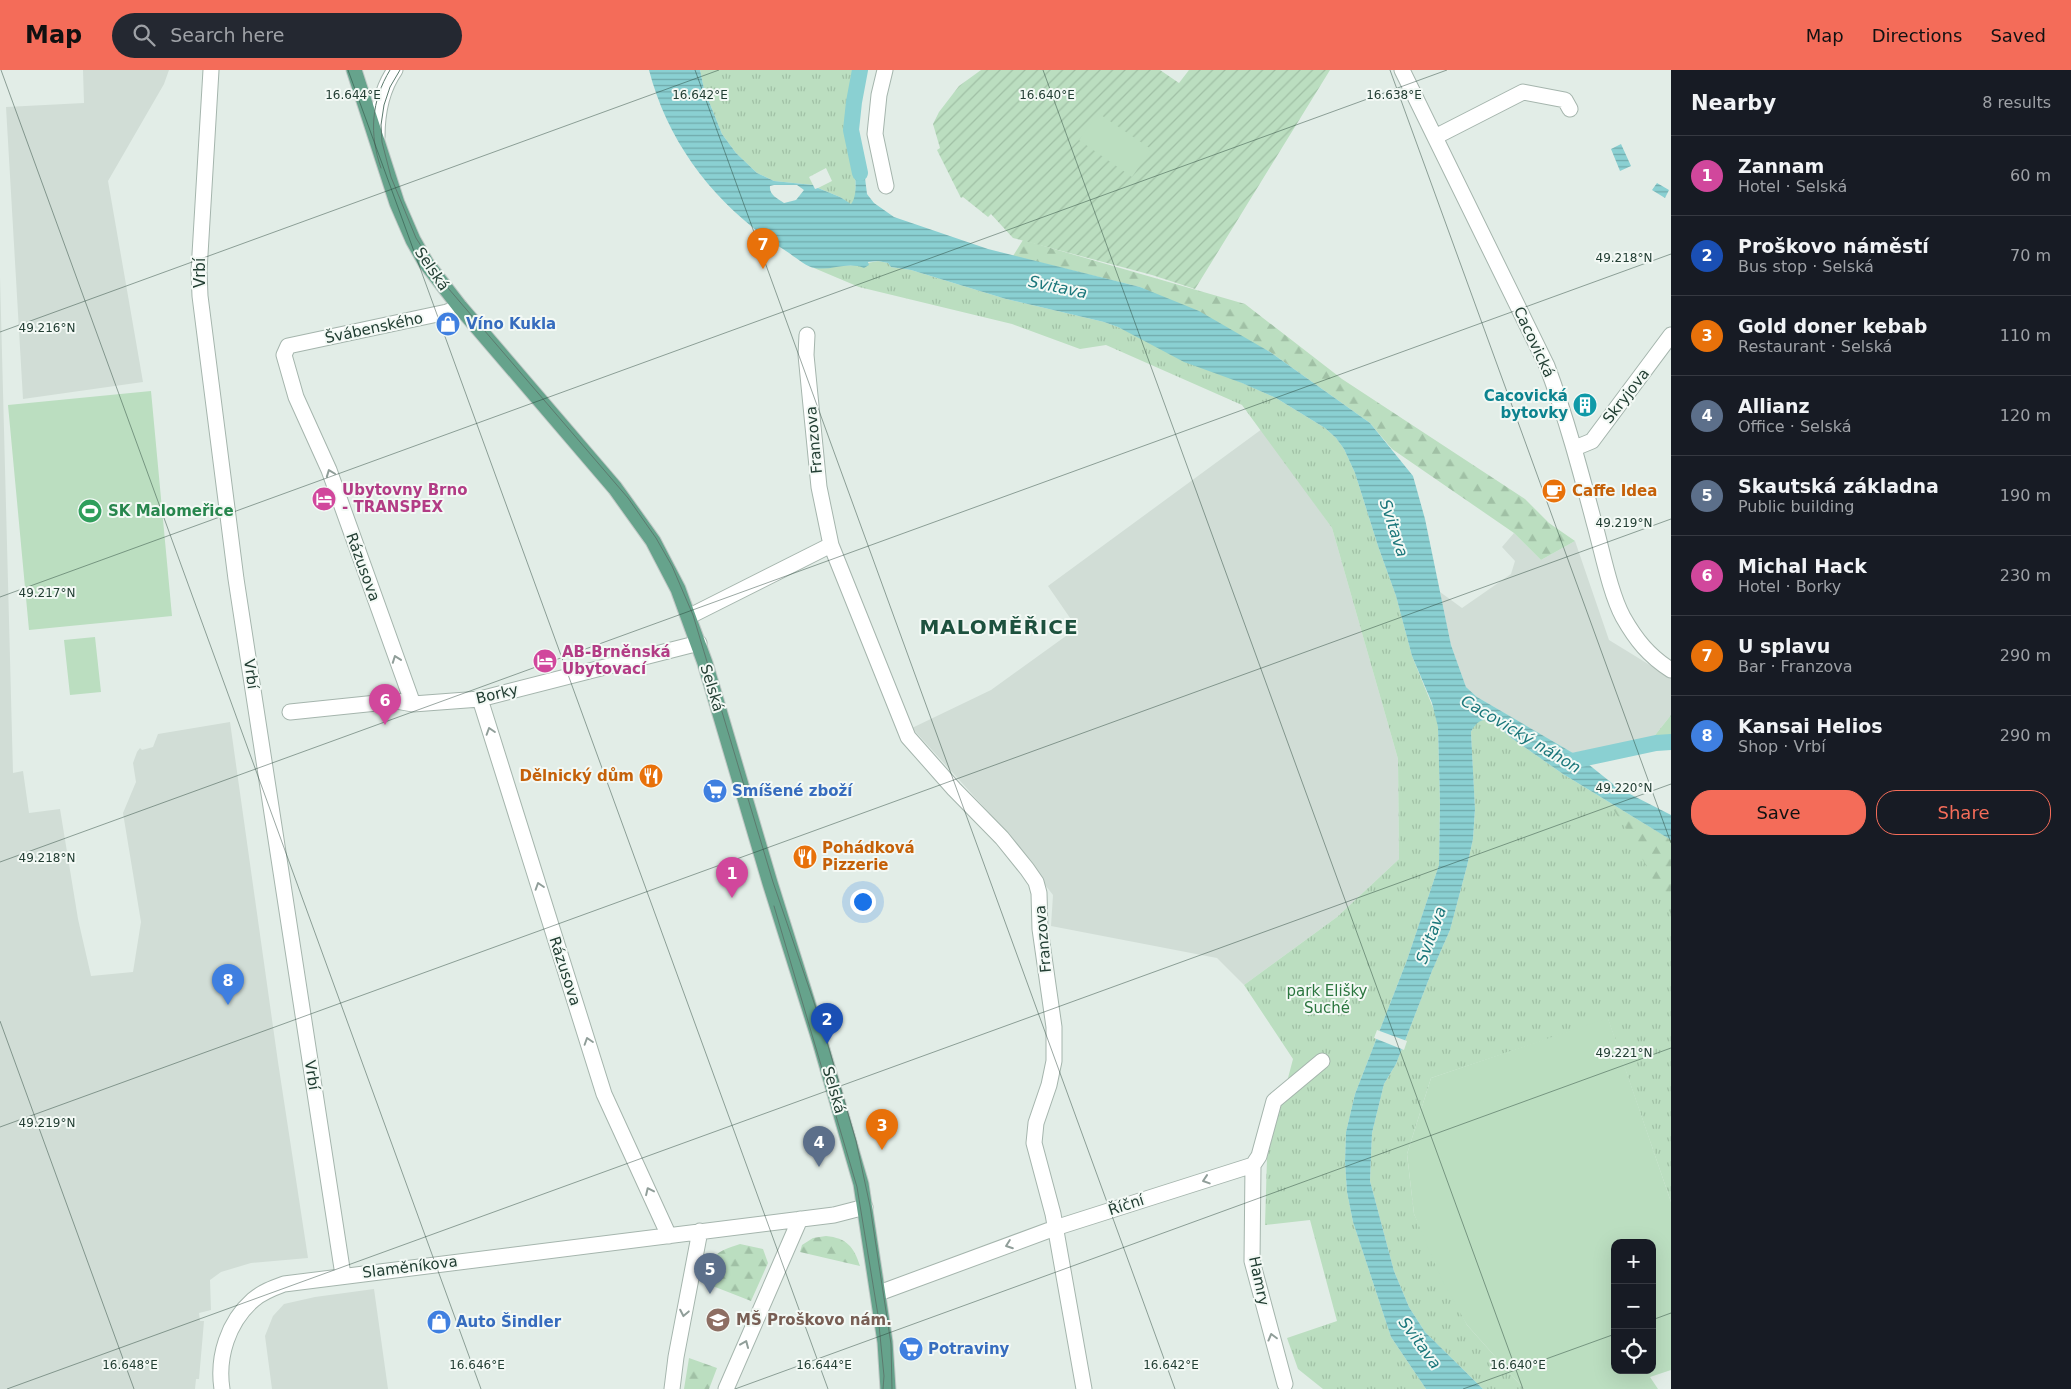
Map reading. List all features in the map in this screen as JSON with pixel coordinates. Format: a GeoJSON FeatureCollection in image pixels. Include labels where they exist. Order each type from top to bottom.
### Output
{"type":"FeatureCollection","features":[{"type":"Feature","properties":{"kind":"main road","name":"Selská"},"geometry":{"type":"LineString","coordinates":[[354,70],[377,138],[382,161],[413,240],[434,275],[616,488],[634,512],[668,568],[690,616],[852,1151],[865,1207],[879,1293],[888,1389]]}},
{"type":"Feature","properties":{"kind":"street","name":"Vrbí"},"geometry":{"type":"LineString","coordinates":[[211,70],[199,283],[232,548],[343,1275]]}},
{"type":"Feature","properties":{"kind":"street"},"geometry":{"type":"LineString","coordinates":[[377,138],[377,122],[381,101],[386,86],[395,70]]}},
{"type":"Feature","properties":{"kind":"street"},"geometry":{"type":"LineString","coordinates":[[885,70],[879,95],[875,134],[886,186]]}},
{"type":"Feature","properties":{"kind":"street","name":"Cacovická"},"geometry":{"type":"LineString","coordinates":[[1402,70],[1547,366],[1575,448],[1609,575],[1622,615],[1654,659],[1671,670]]}},
{"type":"Feature","properties":{"kind":"street"},"geometry":{"type":"LineString","coordinates":[[1435,137],[1523,92],[1565,100],[1570,109]]}},
{"type":"Feature","properties":{"kind":"street","name":"Švábenského"},"geometry":{"type":"LineString","coordinates":[[288,346],[447,312],[460,307]]}},
{"type":"Feature","properties":{"kind":"street","name":"Franzova"},"geometry":{"type":"LineString","coordinates":[[807,335],[806,355],[818,487],[831,545],[908,737],[954,789],[1002,838],[1036,882],[1039,893],[1040,929],[1054,1027],[1054,1061],[1049,1085],[1036,1123],[1034,1143],[1053,1214],[1084,1389]]}},
{"type":"Feature","properties":{"kind":"street","name":"Skryjova"},"geometry":{"type":"LineString","coordinates":[[1575,448],[1592,440],[1671,335]]}},
{"type":"Feature","properties":{"kind":"street","name":"Rázusova"},"geometry":{"type":"LineString","coordinates":[[288,346],[284,355],[296,397],[329,470],[412,704]]}},
{"type":"Feature","properties":{"kind":"street"},"geometry":{"type":"LineString","coordinates":[[690,616],[831,545]]}},
{"type":"Feature","properties":{"kind":"street","name":"Borky"},"geometry":{"type":"LineString","coordinates":[[290,712],[396,701],[412,704],[480,699],[699,643]]}},
{"type":"Feature","properties":{"kind":"street","name":"Rázusova"},"geometry":{"type":"LineString","coordinates":[[480,699],[604,1094],[669,1236]]}},
{"type":"Feature","properties":{"kind":"street"},"geometry":{"type":"LineString","coordinates":[[1252,1165],[1259,1156],[1274,1101],[1322,1062]]}},
{"type":"Feature","properties":{"kind":"street","name":"Říční"},"geometry":{"type":"LineString","coordinates":[[879,1293],[1055,1228],[1252,1165]]}},
{"type":"Feature","properties":{"kind":"street","name":"Hamry"},"geometry":{"type":"LineString","coordinates":[[1252,1165],[1252,1261],[1284,1387]]}},
{"type":"Feature","properties":{"kind":"street","name":"Slaměníkova"},"geometry":{"type":"LineString","coordinates":[[222,1389],[222,1354],[228,1334],[239,1315],[254,1299],[268,1290],[284,1284],[343,1275],[834,1215],[865,1207]]}},
{"type":"Feature","properties":{"kind":"street"},"geometry":{"type":"LineString","coordinates":[[726,1389],[800,1219]]}},
{"type":"Feature","properties":{"kind":"street"},"geometry":{"type":"LineString","coordinates":[[672,1389],[676,1357],[700,1231]]}},
{"type":"Feature","properties":{"kind":"shaded area"},"geometry":{"type":"Polygon","coordinates":[[[83,70],[169,70],[164,84],[108,181],[143,382],[23,399],[6,107],[84,103],[83,70]]]}},
{"type":"Feature","properties":{"kind":"shaded area"},"geometry":{"type":"Polygon","coordinates":[[[0,277],[13,773],[23,771],[29,813],[60,809],[78,919],[91,976],[133,972],[141,922],[123,813],[136,782],[133,763],[137,752],[140,748],[142,750],[153,747],[158,734],[230,722],[308,1258],[251,1263],[221,1272],[210,1280],[211,1310],[199,1313],[200,1321],[204,1321],[199,1379],[196,1379],[195,1389],[0,1389],[0,277]]]}},
{"type":"Feature","properties":{"kind":"shaded area"},"geometry":{"type":"Polygon","coordinates":[[[1262,429],[1332,528],[1398,759],[1399,859],[1337,917],[1244,985],[1217,958],[1051,926],[1053,895],[991,815],[912,728],[991,690],[1077,628],[1048,586],[1262,429]]]}},
{"type":"Feature","properties":{"kind":"shaded area"},"geometry":{"type":"Polygon","coordinates":[[[1514,533],[1541,560],[1575,541],[1609,640],[1671,678],[1671,715],[1652,739],[1572,753],[1477,697],[1466,687],[1451,645],[1440,592],[1462,608],[1511,574],[1515,561],[1502,547],[1514,533]]]}},
{"type":"Feature","properties":{"kind":"shaded area"},"geometry":{"type":"Polygon","coordinates":[[[374,1289],[388,1389],[272,1389],[265,1336],[273,1316],[284,1304],[315,1297],[374,1289]]]}},
{"type":"Feature","properties":{"kind":"green space"},"geometry":{"type":"Polygon","coordinates":[[[700,70],[855,70],[845,130],[855,165],[856,199],[851,205],[840,197],[818,188],[832,181],[826,168],[809,177],[813,185],[774,181],[757,173],[736,153],[722,134],[704,89],[700,70]]]}},
{"type":"Feature","properties":{"kind":"green space"},"geometry":{"type":"Polygon","coordinates":[[[981,70],[1160,70],[1179,83],[1189,70],[1330,70],[1195,289],[1152,275],[1013,238],[991,214],[988,217],[963,197],[961,198],[937,150],[940,148],[933,124],[939,112],[959,86],[981,70]]]}},
{"type":"Feature","properties":{"kind":"green space"},"geometry":{"type":"Polygon","coordinates":[[[1098,113],[1151,149],[1132,177],[1079,140],[1098,113]]]}},
{"type":"Feature","properties":{"kind":"green space"},"geometry":{"type":"Polygon","coordinates":[[[1023,240],[1245,304],[1342,379],[1525,499],[1549,523],[1575,541],[1541,560],[1514,533],[1392,449],[1370,423],[1270,352],[1140,287],[1013,256],[1023,240]]]}},
{"type":"Feature","properties":{"kind":"green space","name":"park Elišky Suché"},"geometry":{"type":"Polygon","coordinates":[[[878,261],[888,263],[891,267],[911,270],[1006,299],[1118,327],[1276,398],[1325,428],[1344,449],[1355,473],[1396,596],[1412,656],[1436,715],[1438,726],[1439,865],[1407,960],[1355,1094],[1346,1132],[1345,1162],[1347,1192],[1353,1222],[1391,1337],[1426,1389],[1323,1389],[1298,1369],[1287,1338],[1337,1321],[1310,1220],[1265,1225],[1267,1158],[1293,1059],[1244,985],[1337,917],[1399,859],[1398,759],[1332,528],[1242,405],[1106,345],[1080,349],[1012,324],[859,287],[814,268],[858,265],[878,261]]]}},
{"type":"Feature","properties":{"kind":"green space","name":"SK Malomeřice"},"geometry":{"type":"Polygon","coordinates":[[[151,391],[172,616],[29,630],[8,405],[151,391]]]}},
{"type":"Feature","properties":{"kind":"green space"},"geometry":{"type":"Polygon","coordinates":[[[95,637],[101,692],[70,695],[64,640],[95,637]]]}},
{"type":"Feature","properties":{"kind":"green space"},"geometry":{"type":"Polygon","coordinates":[[[1671,715],[1671,736],[1652,739],[1671,715]]]}},
{"type":"Feature","properties":{"kind":"green space"},"geometry":{"type":"Polygon","coordinates":[[[1482,719],[1491,720],[1510,737],[1563,774],[1671,840],[1671,1202],[1608,1019],[1431,1078],[1407,1154],[1414,1214],[1467,1325],[1524,1389],[1483,1389],[1425,1332],[1409,1307],[1394,1271],[1370,1181],[1372,1133],[1384,1084],[1396,1064],[1450,930],[1467,866],[1473,839],[1475,810],[1471,732],[1474,725],[1482,719]]]}},
{"type":"Feature","properties":{"kind":"green space"},"geometry":{"type":"Polygon","coordinates":[[[1609,803],[1671,840],[1671,914],[1629,833],[1609,803]]]}},
{"type":"Feature","properties":{"kind":"green space"},"geometry":{"type":"Polygon","coordinates":[[[1608,1018],[1671,1202],[1671,1370],[1650,1377],[1658,1389],[1524,1389],[1467,1325],[1440,1276],[1414,1214],[1407,1154],[1431,1078],[1608,1018]]]}},
{"type":"Feature","properties":{"kind":"green space"},"geometry":{"type":"Polygon","coordinates":[[[826,1236],[839,1239],[849,1245],[860,1266],[800,1252],[802,1245],[813,1238],[826,1236]]]}},
{"type":"Feature","properties":{"kind":"green space"},"geometry":{"type":"Polygon","coordinates":[[[740,1244],[763,1249],[768,1263],[751,1301],[705,1283],[712,1261],[718,1253],[740,1244]]]}},
{"type":"Feature","properties":{"kind":"green space"},"geometry":{"type":"Polygon","coordinates":[[[689,1358],[717,1368],[709,1389],[684,1389],[689,1358]]]}},
{"type":"Feature","properties":{"kind":"water"},"geometry":{"type":"Polygon","coordinates":[[[649,70],[700,70],[704,89],[722,134],[736,153],[757,173],[774,181],[813,185],[815,189],[818,188],[840,197],[851,204],[856,187],[851,154],[858,152],[863,162],[867,194],[874,203],[894,217],[988,249],[1140,287],[1199,311],[1270,352],[1370,423],[1413,476],[1425,519],[1451,645],[1466,687],[1477,697],[1578,756],[1618,788],[1671,815],[1671,840],[1563,774],[1510,737],[1491,720],[1479,722],[1471,732],[1475,809],[1473,839],[1467,866],[1450,930],[1396,1064],[1384,1084],[1372,1133],[1370,1181],[1394,1271],[1409,1307],[1425,1332],[1483,1389],[1426,1389],[1391,1337],[1353,1222],[1347,1192],[1346,1132],[1355,1094],[1407,960],[1439,865],[1440,804],[1438,727],[1432,703],[1412,656],[1396,596],[1355,473],[1344,449],[1325,428],[1276,398],[1242,383],[1184,362],[1118,327],[1104,322],[1006,299],[911,270],[891,267],[888,263],[878,261],[868,262],[869,265],[864,268],[852,265],[821,269],[808,266],[762,234],[718,196],[683,150],[669,125],[649,70]],[[774,185],[770,186],[770,189],[774,196],[784,203],[796,200],[804,190],[797,185],[774,185]]]}},
{"type":"Feature","properties":{"kind":"water"},"geometry":{"type":"Polygon","coordinates":[[[1621,144],[1631,166],[1620,171],[1611,149],[1621,144]]]}},
{"type":"Feature","properties":{"kind":"water"},"geometry":{"type":"Polygon","coordinates":[[[1657,183],[1669,190],[1665,198],[1652,190],[1657,183]]]}},
{"type":"Feature","properties":{"kind":"pier"},"geometry":{"type":"Polygon","coordinates":[[[1377,1030],[1407,1041],[1404,1050],[1374,1038],[1377,1030]]]}},
{"type":"Feature","properties":{"kind":"waterway"},"geometry":{"type":"LineString","coordinates":[[860,70],[851,130],[860,173]]}},
{"type":"Feature","properties":{"kind":"waterway","name":"Cacovický náhon"},"geometry":{"type":"LineString","coordinates":[[1567,762],[1656,743],[1671,742]]}},
{"type":"Feature","properties":{"kind":"tram line"},"geometry":{"type":"LineString","coordinates":[[381,168],[375,143],[374,118],[379,94],[390,70]]}},
{"type":"Feature","properties":{"kind":"tram line"},"geometry":{"type":"LineString","coordinates":[[400,70],[390,87],[384,105],[381,125],[382,142],[391,177],[416,238],[448,288],[628,498],[656,538],[672,566],[693,615],[773,882],[824,1032],[856,1141],[870,1206],[891,1344],[892,1389]]}},
{"type":"Feature","properties":{"kind":"tram line"},"geometry":{"type":"LineString","coordinates":[[774,906],[857,1187],[878,1315],[884,1376],[883,1389]]}},
{"type":"Feature","properties":{"kind":"place","name":"U splavu"},"geometry":{"type":"Point","coordinates":[763,269]}},
{"type":"Feature","properties":{"kind":"place","name":"Víno Kukla"},"geometry":{"type":"Point","coordinates":[448,324]}},
{"type":"Feature","properties":{"kind":"place","name":"Cacovická bytovky"},"geometry":{"type":"Point","coordinates":[1585,405]}},
{"type":"Feature","properties":{"kind":"place","name":"Caffe Idea"},"geometry":{"type":"Point","coordinates":[1554,491]}},
{"type":"Feature","properties":{"kind":"place","name":"Ubytovny Brno - TRANSPEX"},"geometry":{"type":"Point","coordinates":[324,499]}},
{"type":"Feature","properties":{"kind":"place","name":"SK Malomeřice"},"geometry":{"type":"Point","coordinates":[90,511]}},
{"type":"Feature","properties":{"kind":"place","name":"AB-Brněnská Ubytovací"},"geometry":{"type":"Point","coordinates":[545,661]}},
{"type":"Feature","properties":{"kind":"place","name":"Michal Hack"},"geometry":{"type":"Point","coordinates":[385,725]}},
{"type":"Feature","properties":{"kind":"place","name":"Dělnický dům"},"geometry":{"type":"Point","coordinates":[651,776]}},
{"type":"Feature","properties":{"kind":"place","name":"Smíšené zboží"},"geometry":{"type":"Point","coordinates":[715,791]}},
{"type":"Feature","properties":{"kind":"place","name":"Pohádková Pizzerie"},"geometry":{"type":"Point","coordinates":[805,857]}},
{"type":"Feature","properties":{"kind":"place","name":"Zannam"},"geometry":{"type":"Point","coordinates":[732,898]}},
{"type":"Feature","properties":{"kind":"place","name":"Kansai Helios"},"geometry":{"type":"Point","coordinates":[228,1005]}},
{"type":"Feature","properties":{"kind":"place","name":"Proškovo náměstí"},"geometry":{"type":"Point","coordinates":[827,1044]}},
{"type":"Feature","properties":{"kind":"place","name":"Gold doner kebab"},"geometry":{"type":"Point","coordinates":[882,1150]}},
{"type":"Feature","properties":{"kind":"place","name":"Allianz"},"geometry":{"type":"Point","coordinates":[819,1167]}},
{"type":"Feature","properties":{"kind":"place","name":"Skautská základna"},"geometry":{"type":"Point","coordinates":[710,1294]}},
{"type":"Feature","properties":{"kind":"place","name":"MŠ Proškovo nám."},"geometry":{"type":"Point","coordinates":[718,1320]}},
{"type":"Feature","properties":{"kind":"place","name":"Auto Šindler"},"geometry":{"type":"Point","coordinates":[439,1322]}},
{"type":"Feature","properties":{"kind":"place","name":"Potraviny"},"geometry":{"type":"Point","coordinates":[911,1349]}},
{"type":"Feature","properties":{"kind":"district","name":"MALOMĚŘICE"},"geometry":{"type":"Point","coordinates":[999,627]}},
{"type":"Feature","properties":{"kind":"water label","name":"Svitava"},"geometry":{"type":"Point","coordinates":[1058,287]}},
{"type":"Feature","properties":{"kind":"water label","name":"Svitava"},"geometry":{"type":"Point","coordinates":[1394,528]}},
{"type":"Feature","properties":{"kind":"water label","name":"Svitava"},"geometry":{"type":"Point","coordinates":[1431,935]}},
{"type":"Feature","properties":{"kind":"water label","name":"Svitava"},"geometry":{"type":"Point","coordinates":[1420,1343]}}]}
